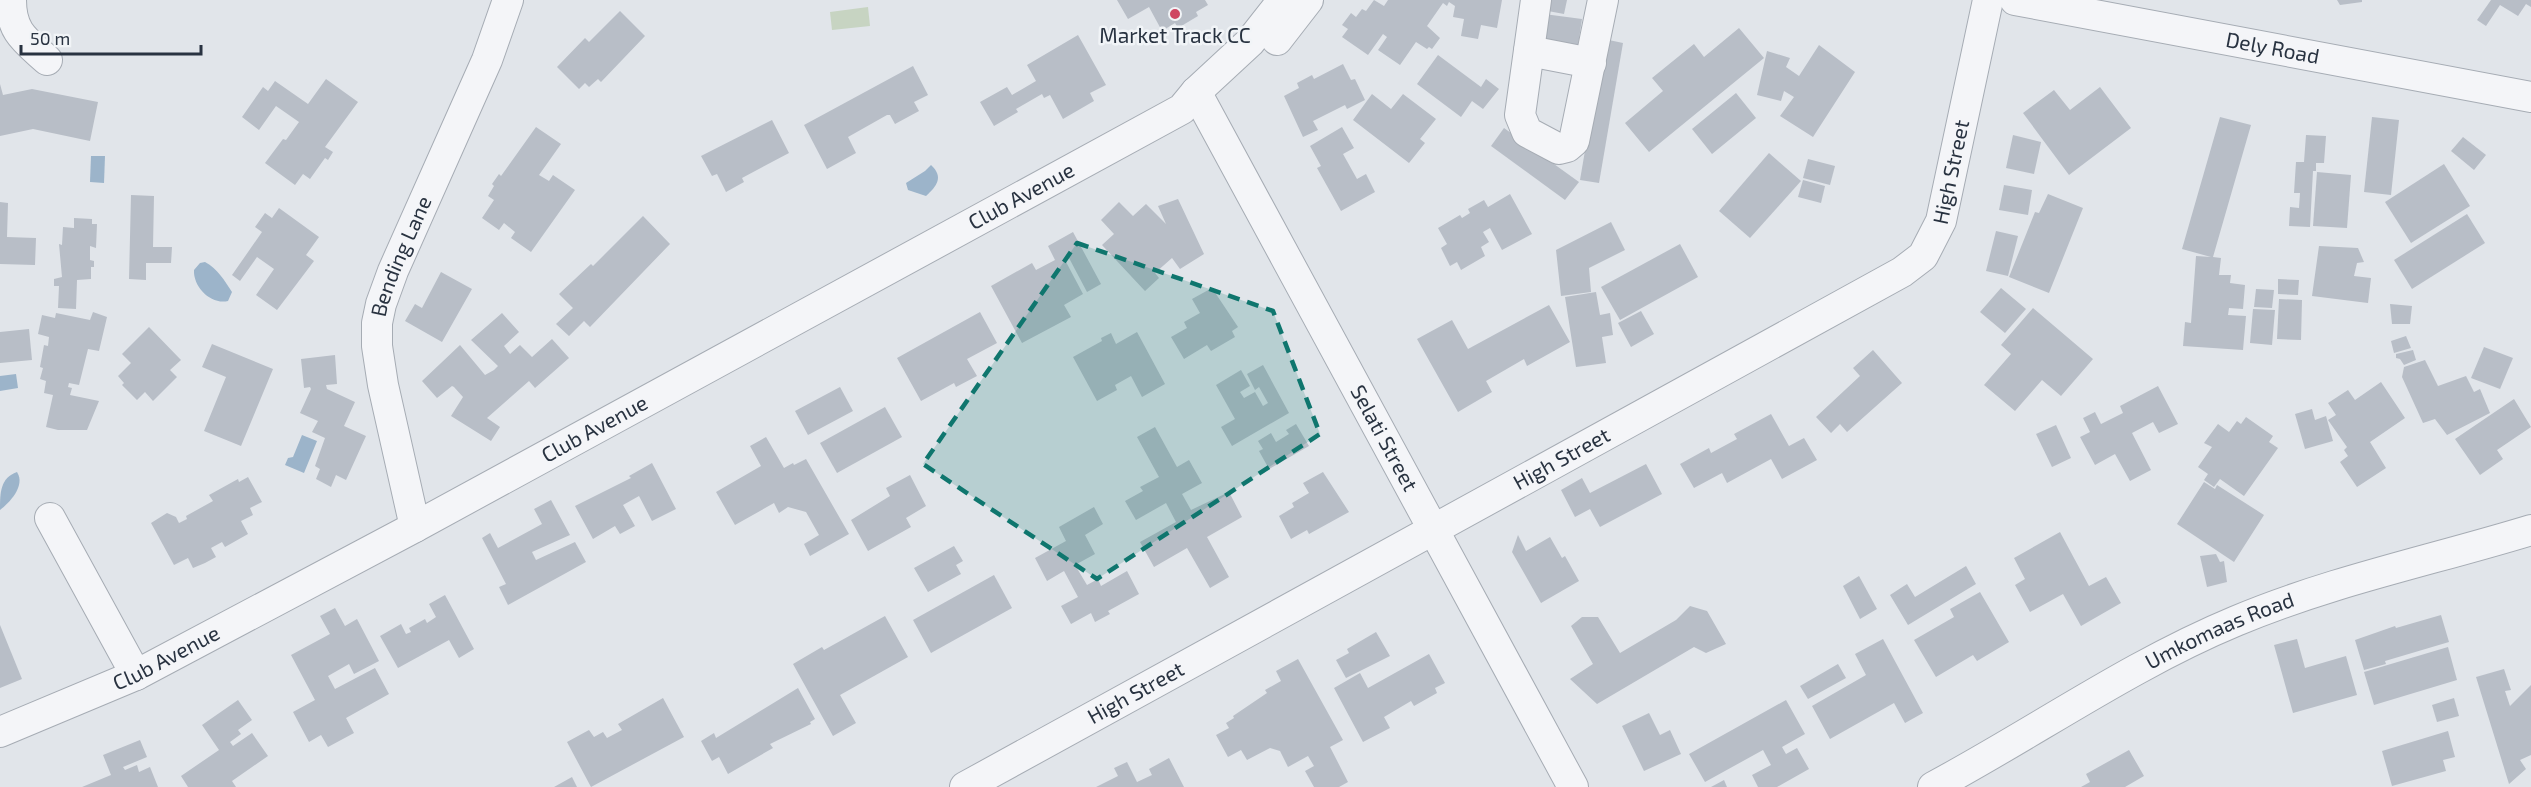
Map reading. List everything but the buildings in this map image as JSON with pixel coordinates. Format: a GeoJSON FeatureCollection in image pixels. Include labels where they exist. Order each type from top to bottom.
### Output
{"type":"FeatureCollection","features":[{"type":"Feature","properties":{"kind":"street"},"geometry":{"type":"LineString","coordinates":[[11,0],[11,16],[16,29],[23,39],[47,60]]}},
{"type":"Feature","properties":{"kind":"street","name":"Bending Lane"},"geometry":{"type":"LineString","coordinates":[[415,527],[383,385],[377,346],[377,323],[393,271],[487,60],[508,0]]}},
{"type":"Feature","properties":{"kind":"street","name":"Club Avenue"},"geometry":{"type":"LineString","coordinates":[[1194,103],[1250,42],[1283,0]]}},
{"type":"Feature","properties":{"kind":"street","name":"Club Avenue"},"geometry":{"type":"LineString","coordinates":[[0,732],[136,675],[415,527],[1194,103],[1220,98],[1266,53],[1308,0]]}},
{"type":"Feature","properties":{"kind":"street"},"geometry":{"type":"LineString","coordinates":[[1536,0],[1520,115],[1527,132],[1559,149],[1567,147],[1574,141],[1603,0]]}},
{"type":"Feature","properties":{"kind":"street","name":"High Street"},"geometry":{"type":"LineString","coordinates":[[965,787],[1902,272],[1923,256],[1941,221],[1988,0]]}},
{"type":"Feature","properties":{"kind":"street","name":"Dely Road"},"geometry":{"type":"LineString","coordinates":[[2015,0],[2531,97]]}},
{"type":"Feature","properties":{"kind":"street"},"geometry":{"type":"LineString","coordinates":[[1529,51],[1591,63]]}},
{"type":"Feature","properties":{"kind":"street","name":"Selati Street"},"geometry":{"type":"LineString","coordinates":[[1194,103],[1572,787]]}},
{"type":"Feature","properties":{"kind":"street"},"geometry":{"type":"LineString","coordinates":[[50,518],[136,675]]}},
{"type":"Feature","properties":{"kind":"street","name":"Umkomaas Road"},"geometry":{"type":"LineString","coordinates":[[1933,787],[2148,663],[2235,621],[2293,598],[2531,530]]}},
{"type":"Feature","properties":{"kind":"highlighted area"},"geometry":{"type":"Polygon","coordinates":[[[1077,243],[1273,311],[1320,434],[1097,579],[923,464],[1077,243]]]}},
{"type":"Feature","properties":{"kind":"green space"},"geometry":{"type":"Polygon","coordinates":[[[868,7],[870,26],[832,30],[830,12],[868,7]]]}},
{"type":"Feature","properties":{"kind":"water"},"geometry":{"type":"Polygon","coordinates":[[[91,156],[105,156],[104,183],[90,182],[91,156]]]}},
{"type":"Feature","properties":{"kind":"water"},"geometry":{"type":"Polygon","coordinates":[[[931,165],[938,177],[936,185],[930,192],[926,196],[908,190],[906,183],[931,165]]]}},
{"type":"Feature","properties":{"kind":"water"},"geometry":{"type":"Polygon","coordinates":[[[205,262],[217,271],[232,292],[228,301],[215,300],[204,293],[196,283],[194,270],[200,263],[205,262]]]}},
{"type":"Feature","properties":{"kind":"water"},"geometry":{"type":"Polygon","coordinates":[[[16,374],[18,388],[0,391],[0,376],[16,374]]]}},
{"type":"Feature","properties":{"kind":"water"},"geometry":{"type":"Polygon","coordinates":[[[302,435],[317,441],[304,473],[285,465],[288,458],[293,457],[302,435]]]}},
{"type":"Feature","properties":{"kind":"water"},"geometry":{"type":"Polygon","coordinates":[[[17,472],[18,488],[12,499],[0,510],[4,482],[17,472]]]}},
{"type":"Feature","properties":{"kind":"place","name":"Market Track CC"},"geometry":{"type":"Point","coordinates":[1175,14]}}]}
